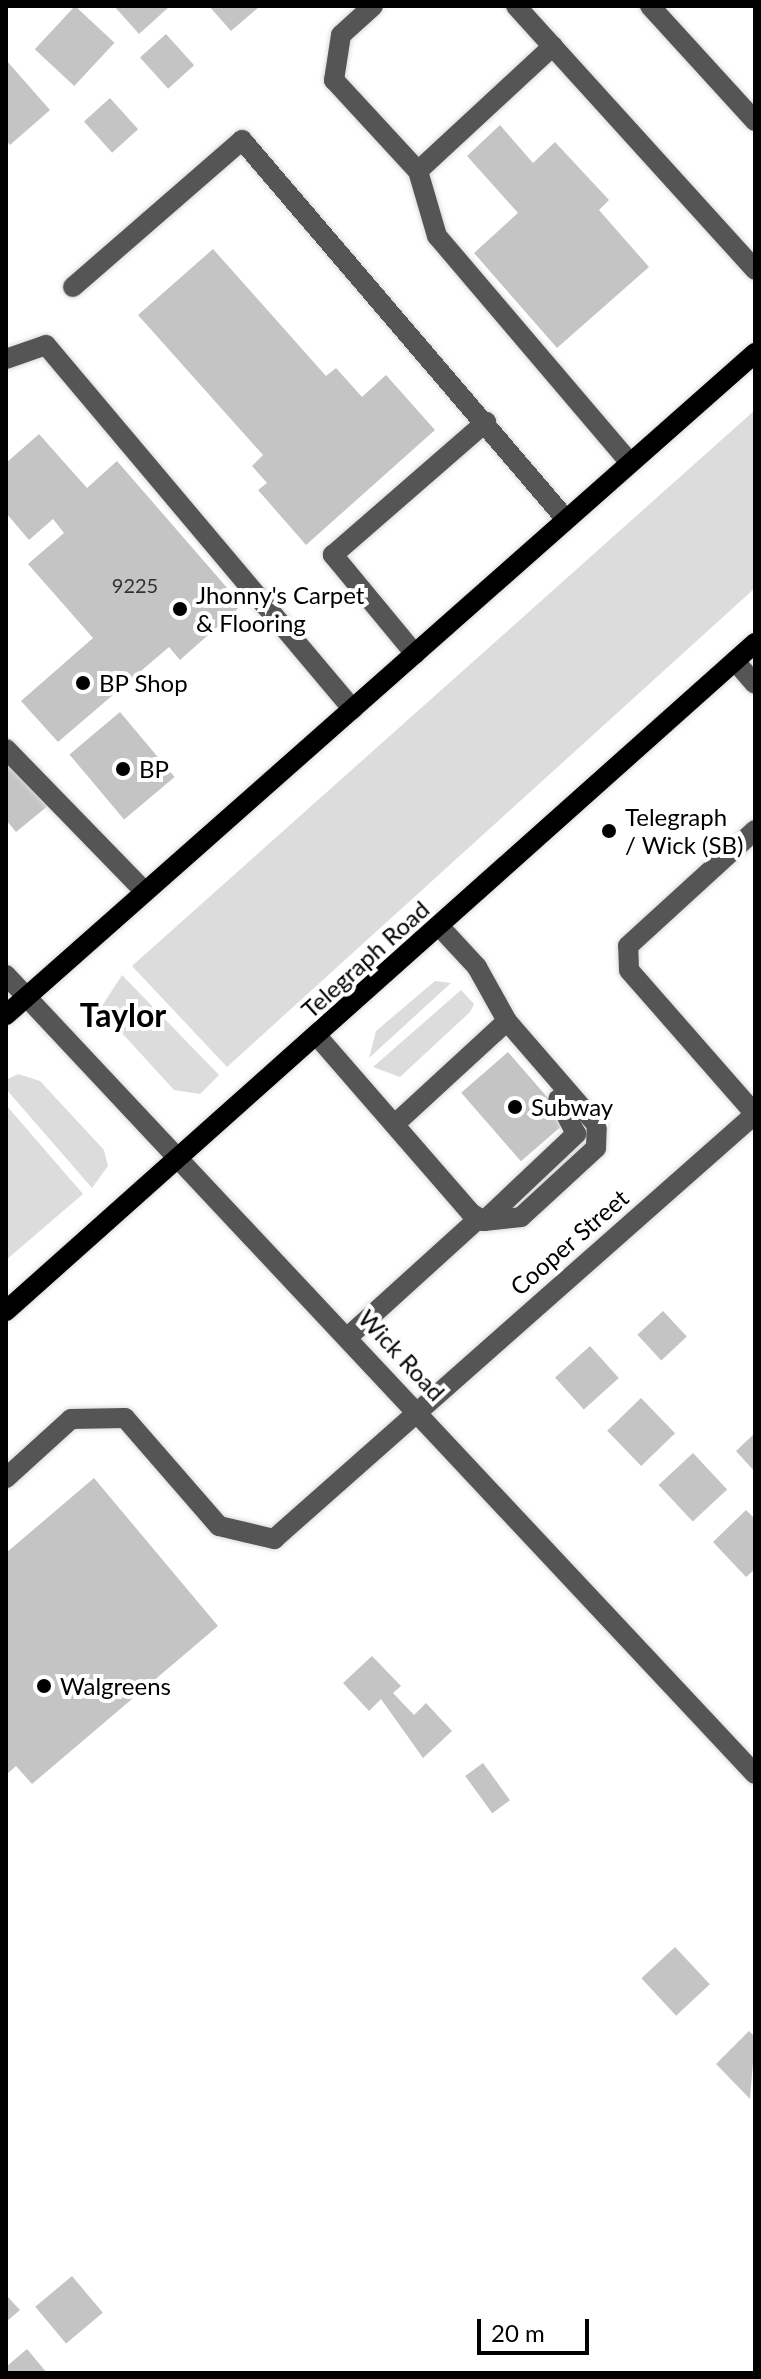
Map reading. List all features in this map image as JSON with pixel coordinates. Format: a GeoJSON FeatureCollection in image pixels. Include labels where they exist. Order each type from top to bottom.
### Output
{"type":"FeatureCollection","features":[{"type":"Feature","properties":{"kind":"main road"},"geometry":{"type":"LineString","coordinates":[[6,1015],[755,353]]}},
{"type":"Feature","properties":{"kind":"main road","name":"Telegraph Road"},"geometry":{"type":"LineString","coordinates":[[6,1311],[182,1159],[755,643]]}},
{"type":"Feature","properties":{"kind":"street"},"geometry":{"type":"LineString","coordinates":[[373,6],[341,35],[334,80],[418,171],[437,236],[630,463]]}},
{"type":"Feature","properties":{"kind":"street"},"geometry":{"type":"LineString","coordinates":[[516,6],[755,270]]}},
{"type":"Feature","properties":{"kind":"street"},"geometry":{"type":"LineString","coordinates":[[650,6],[755,121]]}},
{"type":"Feature","properties":{"kind":"street"},"geometry":{"type":"LineString","coordinates":[[418,171],[553,46]]}},
{"type":"Feature","properties":{"kind":"street"},"geometry":{"type":"LineString","coordinates":[[73,287],[242,140],[566,519]]}},
{"type":"Feature","properties":{"kind":"street"},"geometry":{"type":"LineString","coordinates":[[6,359],[46,345],[352,709]]}},
{"type":"Feature","properties":{"kind":"street"},"geometry":{"type":"LineString","coordinates":[[415,654],[333,555],[486,422]]}},
{"type":"Feature","properties":{"kind":"street"},"geometry":{"type":"LineString","coordinates":[[735,661],[755,684]]}},
{"type":"Feature","properties":{"kind":"street"},"geometry":{"type":"LineString","coordinates":[[6,749],[145,892]]}},
{"type":"Feature","properties":{"kind":"street"},"geometry":{"type":"LineString","coordinates":[[755,830],[628,946],[629,970],[755,1114]]}},
{"type":"Feature","properties":{"kind":"street"},"geometry":{"type":"LineString","coordinates":[[349,1336],[481,1220],[521,1217],[596,1148],[597,1125],[510,1025],[477,967],[440,927]]}},
{"type":"Feature","properties":{"kind":"street","name":"Wick Road"},"geometry":{"type":"LineString","coordinates":[[6,975],[349,1336],[755,1774]]}},
{"type":"Feature","properties":{"kind":"street"},"geometry":{"type":"LineString","coordinates":[[395,1124],[510,1025]]}},
{"type":"Feature","properties":{"kind":"street"},"geometry":{"type":"LineString","coordinates":[[318,1037],[481,1220]]}},
{"type":"Feature","properties":{"kind":"street","name":"Cooper Street"},"geometry":{"type":"LineString","coordinates":[[6,1478],[71,1419],[125,1418],[219,1526],[274,1539],[416,1409],[755,1114]]}},
{"type":"Feature","properties":{"kind":"shaded area"},"geometry":{"type":"Polygon","coordinates":[[[755,410],[755,588],[227,1067],[132,966],[755,410]]]}},
{"type":"Feature","properties":{"kind":"shaded area"},"geometry":{"type":"Polygon","coordinates":[[[122,975],[219,1075],[200,1094],[174,1090],[100,1009],[122,975]]]}},
{"type":"Feature","properties":{"kind":"shaded area"},"geometry":{"type":"Polygon","coordinates":[[[435,981],[451,983],[369,1058],[376,1031],[435,981]]]}},
{"type":"Feature","properties":{"kind":"shaded area"},"geometry":{"type":"Polygon","coordinates":[[[461,990],[474,1004],[470,1012],[400,1077],[373,1067],[461,990]]]}},
{"type":"Feature","properties":{"kind":"shaded area"},"geometry":{"type":"Polygon","coordinates":[[[18,1074],[40,1081],[104,1150],[108,1166],[92,1188],[6,1089],[6,1080],[18,1074]]]}},
{"type":"Feature","properties":{"kind":"shaded area"},"geometry":{"type":"Polygon","coordinates":[[[6,1105],[83,1194],[6,1260],[6,1105]]]}},
{"type":"Feature","properties":{"kind":"building"},"geometry":{"type":"Polygon","coordinates":[[[75,6],[114,43],[74,86],[35,49],[75,6]]]}},
{"type":"Feature","properties":{"kind":"building"},"geometry":{"type":"Polygon","coordinates":[[[114,6],[170,6],[139,34],[114,6]]]}},
{"type":"Feature","properties":{"kind":"building"},"geometry":{"type":"Polygon","coordinates":[[[209,6],[260,6],[231,31],[209,6]]]}},
{"type":"Feature","properties":{"kind":"building"},"geometry":{"type":"Polygon","coordinates":[[[166,34],[194,65],[168,89],[140,57],[166,34]]]}},
{"type":"Feature","properties":{"kind":"building"},"geometry":{"type":"Polygon","coordinates":[[[6,60],[50,110],[10,145],[6,140],[6,60]]]}},
{"type":"Feature","properties":{"kind":"building"},"geometry":{"type":"Polygon","coordinates":[[[110,98],[138,129],[112,153],[84,121],[110,98]]]}},
{"type":"Feature","properties":{"kind":"building"},"geometry":{"type":"Polygon","coordinates":[[[500,125],[533,163],[555,142],[609,200],[599,210],[649,267],[557,348],[474,253],[518,213],[467,156],[500,125]]]}},
{"type":"Feature","properties":{"kind":"building"},"geometry":{"type":"Polygon","coordinates":[[[213,249],[326,376],[336,368],[362,397],[386,375],[435,430],[306,545],[258,490],[267,483],[252,466],[263,455],[138,315],[213,249]]]}},
{"type":"Feature","properties":{"kind":"building"},"geometry":{"type":"Polygon","coordinates":[[[39,434],[87,488],[117,461],[242,605],[180,660],[169,647],[58,742],[21,701],[93,638],[28,564],[64,533],[53,519],[29,540],[6,513],[6,463],[39,434]]]}},
{"type":"Feature","properties":{"kind":"building"},"geometry":{"type":"Polygon","coordinates":[[[120,712],[175,777],[124,820],[69,754],[120,712]]]}},
{"type":"Feature","properties":{"kind":"building"},"geometry":{"type":"Polygon","coordinates":[[[6,753],[49,805],[16,832],[6,820],[6,753]]]}},
{"type":"Feature","properties":{"kind":"building","name":"Subway"},"geometry":{"type":"Polygon","coordinates":[[[508,1052],[568,1121],[521,1161],[461,1093],[508,1052]]]}},
{"type":"Feature","properties":{"kind":"building"},"geometry":{"type":"Polygon","coordinates":[[[663,1311],[687,1337],[661,1360],[637,1335],[663,1311]]]}},
{"type":"Feature","properties":{"kind":"building"},"geometry":{"type":"Polygon","coordinates":[[[590,1346],[619,1378],[584,1409],[555,1377],[590,1346]]]}},
{"type":"Feature","properties":{"kind":"building"},"geometry":{"type":"Polygon","coordinates":[[[641,1398],[675,1433],[641,1466],[607,1431],[641,1398]]]}},
{"type":"Feature","properties":{"kind":"building"},"geometry":{"type":"Polygon","coordinates":[[[755,1433],[755,1472],[736,1451],[755,1433]]]}},
{"type":"Feature","properties":{"kind":"building"},"geometry":{"type":"Polygon","coordinates":[[[693,1453],[727,1490],[693,1522],[659,1485],[693,1453]]]}},
{"type":"Feature","properties":{"kind":"building","name":"Walgreens"},"geometry":{"type":"Polygon","coordinates":[[[94,1478],[218,1626],[32,1784],[16,1766],[6,1775],[6,1553],[94,1478]]]}},
{"type":"Feature","properties":{"kind":"building"},"geometry":{"type":"Polygon","coordinates":[[[746,1510],[755,1519],[755,1569],[746,1577],[713,1542],[746,1510]]]}},
{"type":"Feature","properties":{"kind":"building"},"geometry":{"type":"Polygon","coordinates":[[[372,1656],[401,1686],[393,1693],[414,1715],[426,1703],[452,1731],[423,1758],[381,1699],[369,1711],[343,1683],[372,1656]]]}},
{"type":"Feature","properties":{"kind":"building"},"geometry":{"type":"Polygon","coordinates":[[[483,1763],[510,1800],[492,1813],[465,1776],[483,1763]]]}},
{"type":"Feature","properties":{"kind":"building"},"geometry":{"type":"Polygon","coordinates":[[[675,1947],[710,1984],[676,2016],[641,1978],[675,1947]]]}},
{"type":"Feature","properties":{"kind":"building"},"geometry":{"type":"Polygon","coordinates":[[[749,2031],[755,2037],[750,2099],[716,2064],[749,2031]]]}},
{"type":"Feature","properties":{"kind":"building"},"geometry":{"type":"Polygon","coordinates":[[[72,2276],[103,2313],[66,2344],[35,2307],[72,2276]]]}},
{"type":"Feature","properties":{"kind":"building"},"geometry":{"type":"Polygon","coordinates":[[[6,2295],[20,2310],[6,2322],[6,2295]]]}},
{"type":"Feature","properties":{"kind":"building"},"geometry":{"type":"Polygon","coordinates":[[[27,2349],[47,2373],[6,2373],[6,2367],[27,2349]]]}},
{"type":"Feature","properties":{"kind":"place","name":"Jhonny's Carpet & Flooring"},"geometry":{"type":"Point","coordinates":[180,609]}},
{"type":"Feature","properties":{"kind":"place","name":"BP Shop"},"geometry":{"type":"Point","coordinates":[83,683]}},
{"type":"Feature","properties":{"kind":"place","name":"BP"},"geometry":{"type":"Point","coordinates":[123,769]}},
{"type":"Feature","properties":{"kind":"place","name":"Telegraph / Wick (SB)"},"geometry":{"type":"Point","coordinates":[609,831]}},
{"type":"Feature","properties":{"kind":"place","name":"Subway"},"geometry":{"type":"Point","coordinates":[515,1107]}},
{"type":"Feature","properties":{"kind":"place","name":"Walgreens"},"geometry":{"type":"Point","coordinates":[44,1686]}},
{"type":"Feature","properties":{"kind":"district","name":"Taylor"},"geometry":{"type":"Point","coordinates":[123,1015]}}]}
